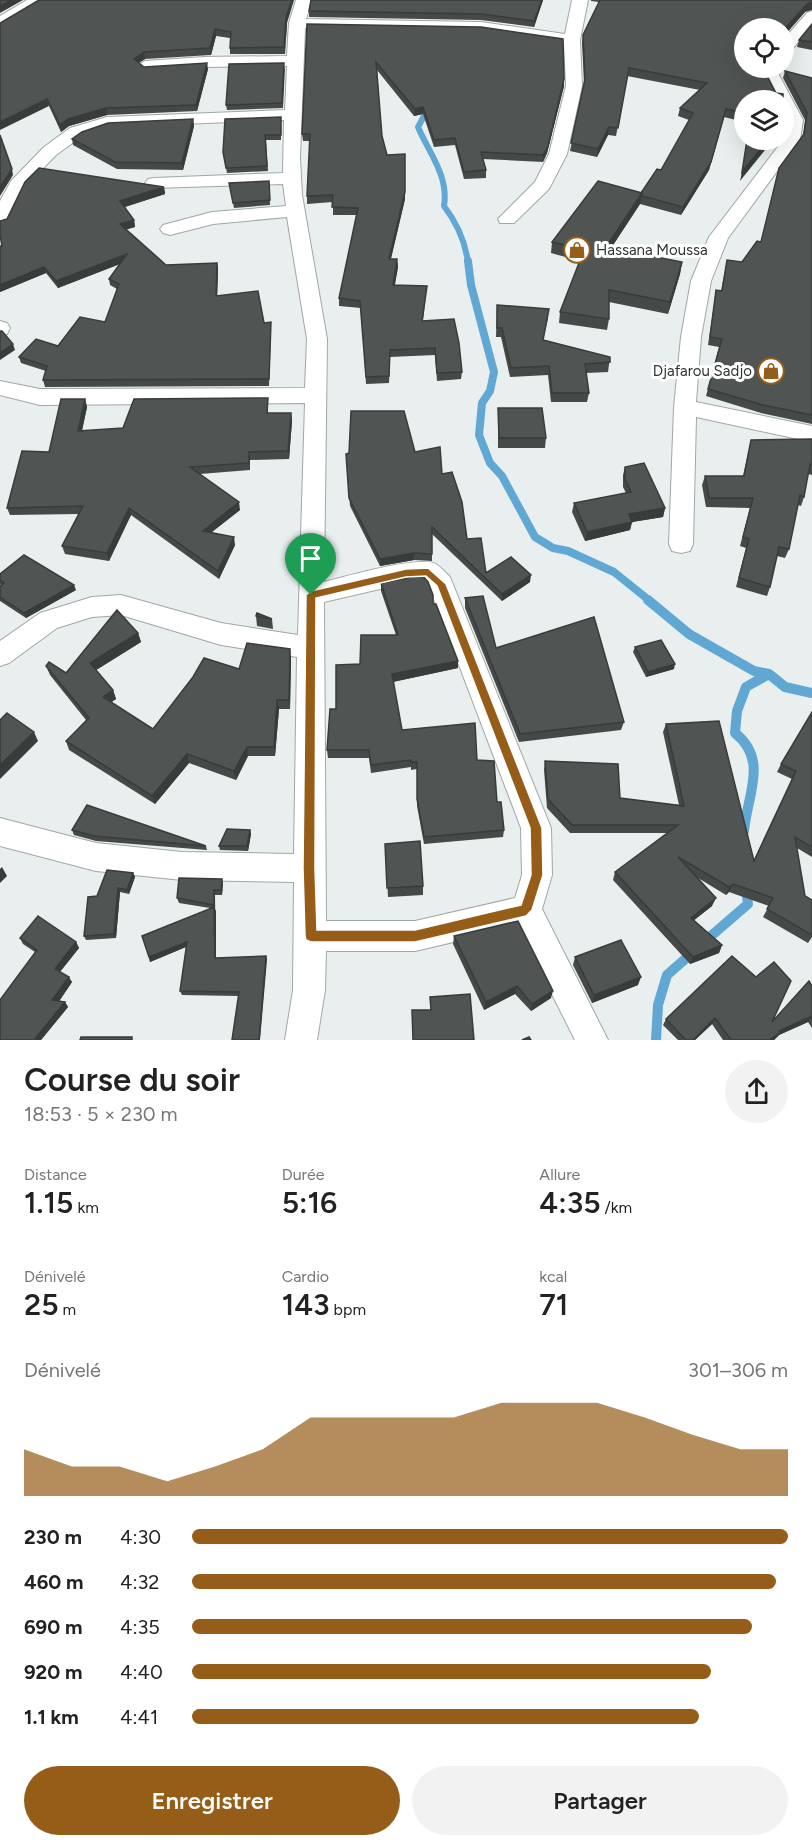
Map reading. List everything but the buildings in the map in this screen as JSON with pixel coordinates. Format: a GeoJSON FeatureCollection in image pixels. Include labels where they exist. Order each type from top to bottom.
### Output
{"type":"FeatureCollection","features":[{"type":"Feature","properties":{"kind":"street"},"geometry":{"type":"LineString","coordinates":[[0,24],[38,0]]}},
{"type":"Feature","properties":{"kind":"street"},"geometry":{"type":"LineString","coordinates":[[301,1040],[309,990],[311,936],[309,868],[311,595],[317,339],[292,178],[292,115],[297,23],[304,0]]}},
{"type":"Feature","properties":{"kind":"street"},"geometry":{"type":"LineString","coordinates":[[507,219],[543,185],[558,154],[574,86],[572,40],[580,0]]}},
{"type":"Feature","properties":{"kind":"street"},"geometry":{"type":"LineString","coordinates":[[794,37],[812,16]]}},
{"type":"Feature","properties":{"kind":"street"},"geometry":{"type":"LineString","coordinates":[[297,23],[481,27],[572,40]]}},
{"type":"Feature","properties":{"kind":"street"},"geometry":{"type":"LineString","coordinates":[[145,66],[204,62],[295,61]]}},
{"type":"Feature","properties":{"kind":"street"},"geometry":{"type":"LineString","coordinates":[[681,544],[685,407],[691,337],[701,282],[719,237],[791,140],[794,120],[773,78]]}},
{"type":"Feature","properties":{"kind":"street"},"geometry":{"type":"LineString","coordinates":[[0,220],[17,185],[50,151],[76,132],[107,122],[292,115]]}},
{"type":"Feature","properties":{"kind":"street"},"geometry":{"type":"LineString","coordinates":[[154,183],[292,178]]}},
{"type":"Feature","properties":{"kind":"street"},"geometry":{"type":"LineString","coordinates":[[170,229],[212,218],[296,211]]}},
{"type":"Feature","properties":{"kind":"street"},"geometry":{"type":"LineString","coordinates":[[0,388],[40,397],[314,395]]}},
{"type":"Feature","properties":{"kind":"street"},"geometry":{"type":"LineString","coordinates":[[685,407],[812,434]]}},
{"type":"Feature","properties":{"kind":"street"},"geometry":{"type":"LineString","coordinates":[[311,595],[406,573],[428,572],[441,584],[536,828],[537,875],[526,910],[592,1040]]}},
{"type":"Feature","properties":{"kind":"street"},"geometry":{"type":"LineString","coordinates":[[0,655],[49,620],[92,607],[121,604],[221,634],[311,648]]}},
{"type":"Feature","properties":{"kind":"street"},"geometry":{"type":"LineString","coordinates":[[0,832],[96,857],[182,866],[309,868]]}},
{"type":"Feature","properties":{"kind":"street"},"geometry":{"type":"LineString","coordinates":[[311,936],[415,936],[526,910]]}},
{"type":"Feature","properties":{"kind":"waterway"},"geometry":{"type":"LineString","coordinates":[[431,112],[424,116],[418,127],[441,175],[445,195],[444,206],[460,233],[468,262]]}},
{"type":"Feature","properties":{"kind":"waterway"},"geometry":{"type":"LineString","coordinates":[[468,261],[471,285],[494,372],[490,391],[482,403],[479,435],[490,463],[502,476],[535,537],[553,548],[568,551],[614,572],[650,601]]}},
{"type":"Feature","properties":{"kind":"waterway"},"geometry":{"type":"LineString","coordinates":[[648,600],[689,634],[754,671],[769,674]]}},
{"type":"Feature","properties":{"kind":"waterway"},"geometry":{"type":"LineString","coordinates":[[744,831],[754,766],[745,743],[735,733],[737,711],[746,687],[769,674]]}},
{"type":"Feature","properties":{"kind":"waterway"},"geometry":{"type":"LineString","coordinates":[[769,674],[785,687],[812,693]]}},
{"type":"Feature","properties":{"kind":"waterway"},"geometry":{"type":"LineString","coordinates":[[704,942],[748,904],[746,888]]}},
{"type":"Feature","properties":{"kind":"waterway"},"geometry":{"type":"LineString","coordinates":[[656,1040],[658,1005],[667,975],[692,953]]}},
{"type":"Feature","properties":{"kind":"place","name":"Hassana Moussa"},"geometry":{"type":"Point","coordinates":[577,250]}},
{"type":"Feature","properties":{"kind":"place","name":"Djafarou Sadjo"},"geometry":{"type":"Point","coordinates":[771,371]}},
{"type":"Feature","properties":{"kind":"route"},"geometry":{"type":"LineString","coordinates":[[428,572],[441,584],[536,828],[537,875],[526,910],[415,936],[311,936],[309,868],[311,595],[406,573],[428,572]]}}]}
